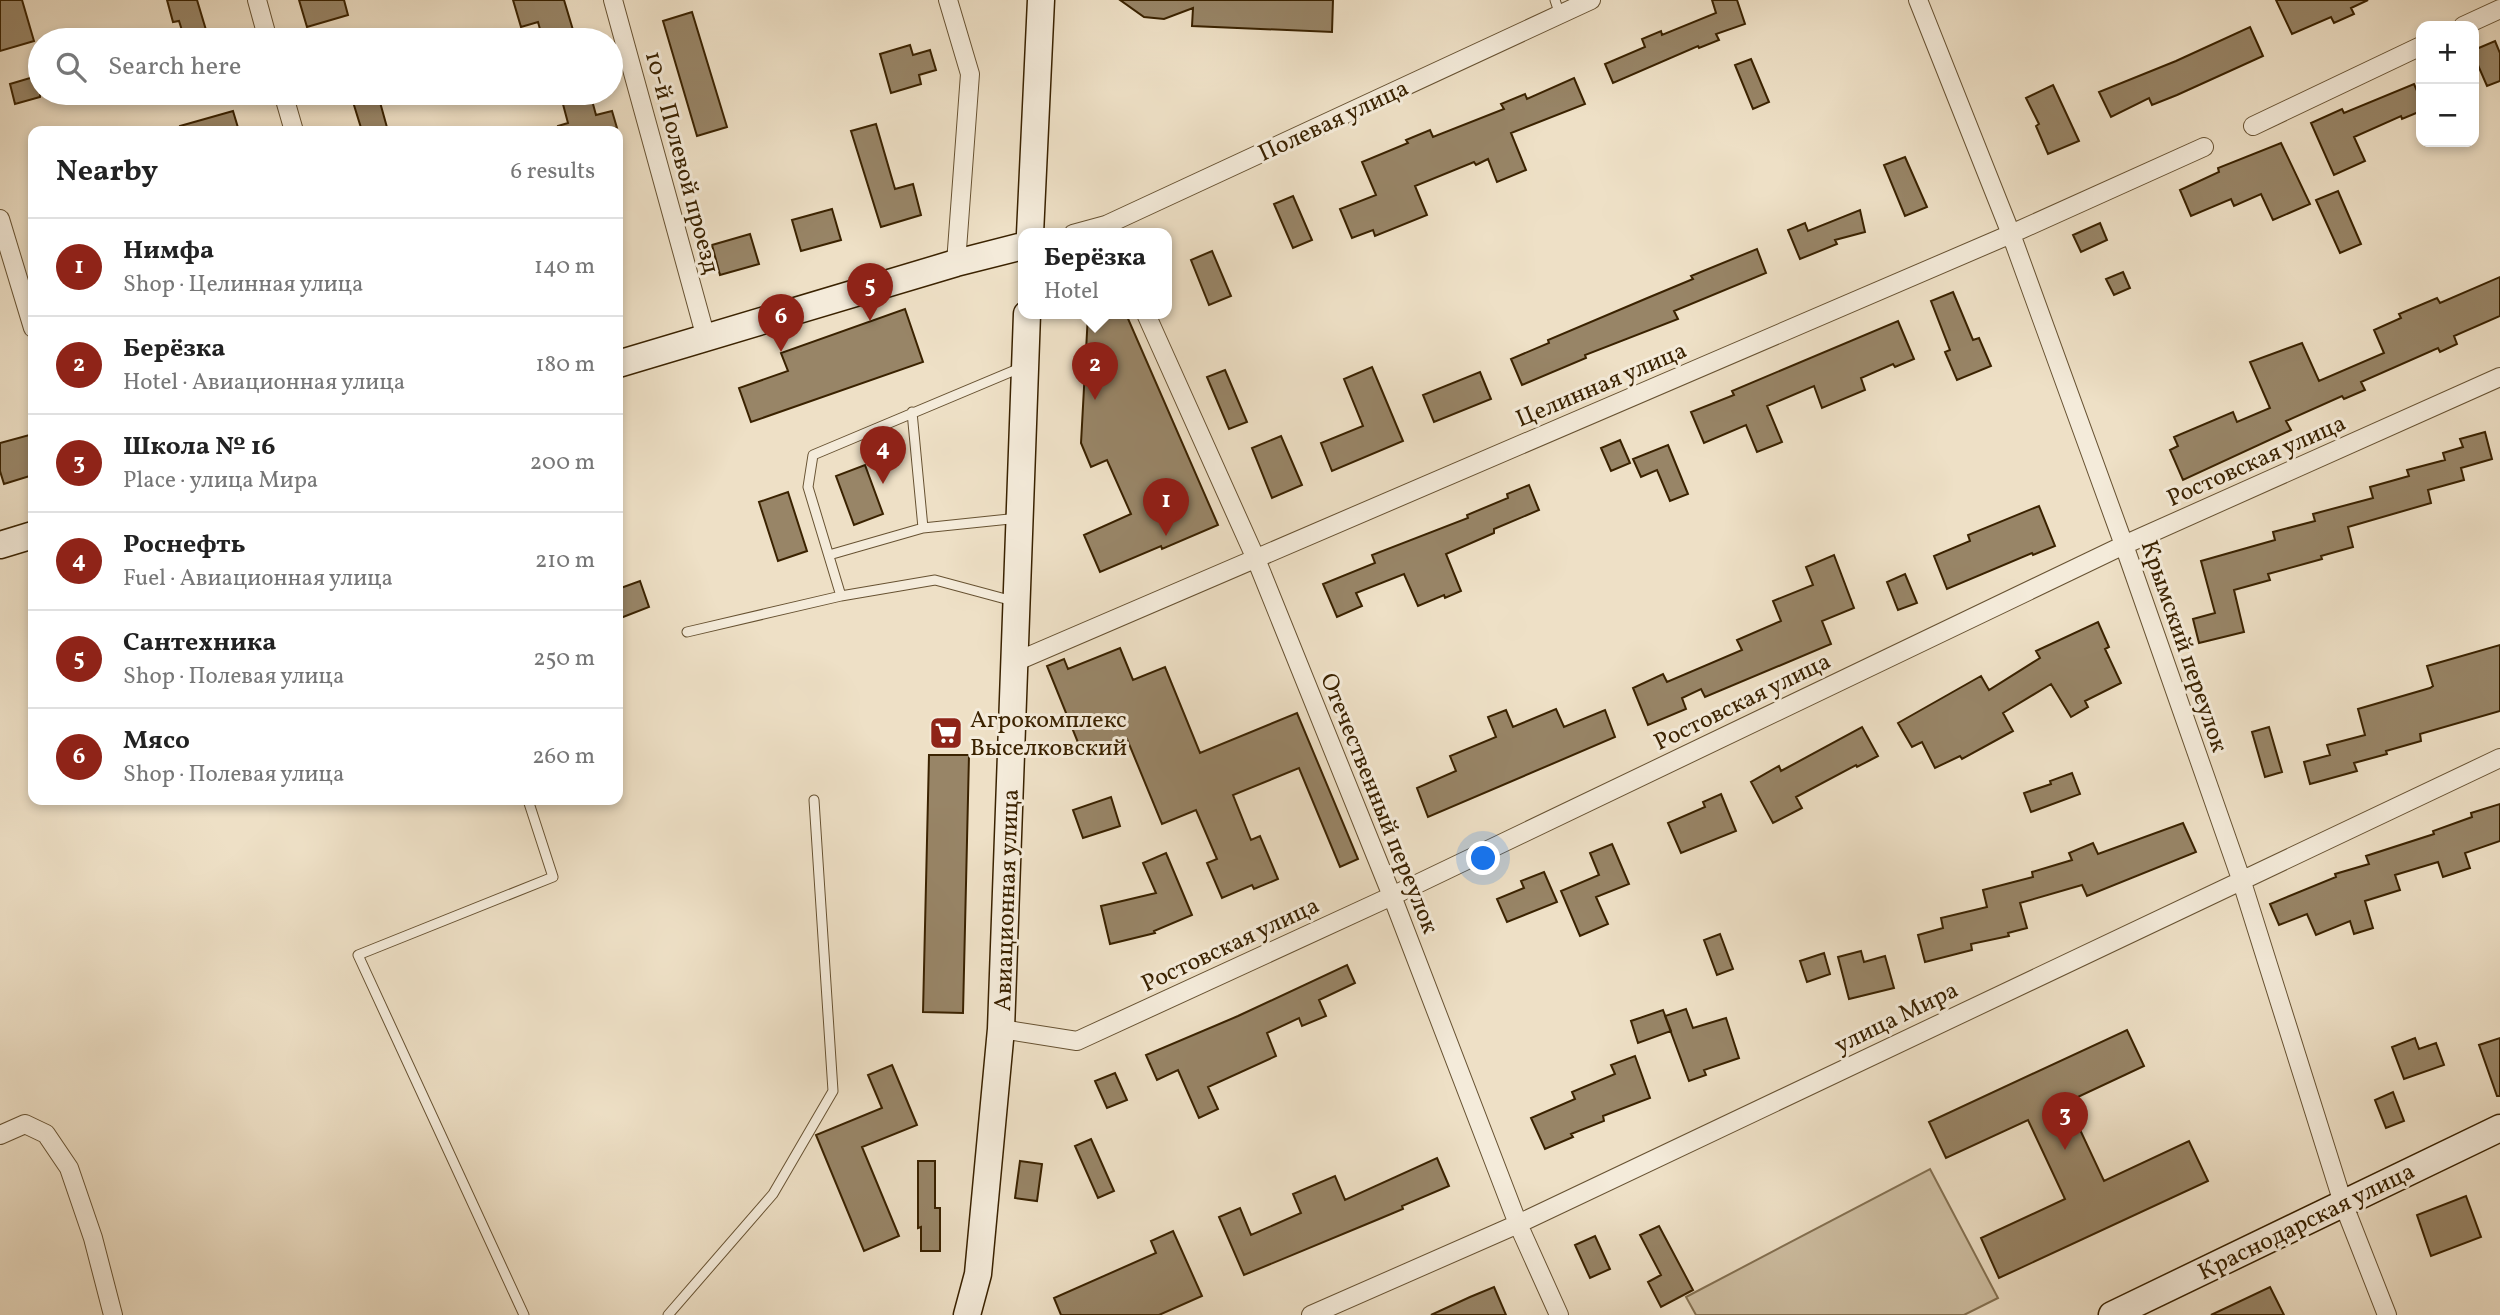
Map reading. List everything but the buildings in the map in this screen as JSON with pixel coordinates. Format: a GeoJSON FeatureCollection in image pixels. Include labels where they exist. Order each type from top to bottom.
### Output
{"type":"FeatureCollection","features":[{"type":"Feature","properties":{"kind":"main road"},"geometry":{"type":"LineString","coordinates":[[1030,228],[1041,0]]}},
{"type":"Feature","properties":{"kind":"main road"},"geometry":{"type":"LineString","coordinates":[[623,363],[956,262],[1018,247]]}},
{"type":"Feature","properties":{"kind":"main road","name":"Авиационная улица"},"geometry":{"type":"LineString","coordinates":[[967,1315],[978,1274],[1001,1029],[1027,319]]}},
{"type":"Feature","properties":{"kind":"main road"},"geometry":{"type":"LineString","coordinates":[[0,545],[28,537]]}},
{"type":"Feature","properties":{"kind":"main road","name":"Краснодарская улица"},"geometry":{"type":"LineString","coordinates":[[2112,1315],[2500,1128]]}},
{"type":"Feature","properties":{"kind":"street"},"geometry":{"type":"LineString","coordinates":[[257,0],[265,28]]}},
{"type":"Feature","properties":{"kind":"street","name":"10-й Полевой проезд"},"geometry":{"type":"LineString","coordinates":[[613,0],[621,28]]}},
{"type":"Feature","properties":{"kind":"street"},"geometry":{"type":"LineString","coordinates":[[948,0],[970,74],[956,262]]}},
{"type":"Feature","properties":{"kind":"street","name":"Полевая улица"},"geometry":{"type":"LineString","coordinates":[[1111,228],[1558,7],[1591,0]]}},
{"type":"Feature","properties":{"kind":"street","name":"Крымский переулок"},"geometry":{"type":"LineString","coordinates":[[1918,0],[2011,234],[2124,545],[2241,879],[2343,1203],[2387,1315]]}},
{"type":"Feature","properties":{"kind":"street"},"geometry":{"type":"LineString","coordinates":[[2474,21],[2500,9]]}},
{"type":"Feature","properties":{"kind":"street","name":"10-й Полевой проезд"},"geometry":{"type":"LineString","coordinates":[[623,36],[706,338]]}},
{"type":"Feature","properties":{"kind":"street"},"geometry":{"type":"LineString","coordinates":[[2253,126],[2416,48]]}},
{"type":"Feature","properties":{"kind":"street"},"geometry":{"type":"LineString","coordinates":[[286,105],[293,126]]}},
{"type":"Feature","properties":{"kind":"street","name":"Целинная улица"},"geometry":{"type":"LineString","coordinates":[[1015,662],[2011,234],[2204,147]]}},
{"type":"Feature","properties":{"kind":"street"},"geometry":{"type":"LineString","coordinates":[[0,219],[28,311]]}},
{"type":"Feature","properties":{"kind":"street","name":"Отечественный переулок"},"geometry":{"type":"LineString","coordinates":[[1148,319],[1256,559],[1392,896],[1518,1224],[1559,1315]]}},
{"type":"Feature","properties":{"kind":"street","name":"Ростовская улица"},"geometry":{"type":"LineString","coordinates":[[1001,1029],[1077,1041],[1392,896],[2124,545],[2500,377]]}},
{"type":"Feature","properties":{"kind":"street","name":"улица Мира"},"geometry":{"type":"LineString","coordinates":[[1311,1315],[1518,1224],[2500,758]]}},
{"type":"Feature","properties":{"kind":"street"},"geometry":{"type":"LineString","coordinates":[[0,1135],[25,1124],[46,1134],[69,1168],[93,1238],[113,1315]]}},
{"type":"Feature","properties":{"kind":"lane"},"geometry":{"type":"LineString","coordinates":[[841,596],[808,487],[813,455],[1025,366]]}},
{"type":"Feature","properties":{"kind":"lane"},"geometry":{"type":"LineString","coordinates":[[912,412],[923,528]]}},
{"type":"Feature","properties":{"kind":"lane"},"geometry":{"type":"LineString","coordinates":[[829,555],[923,528],[1020,517]]}},
{"type":"Feature","properties":{"kind":"lane"},"geometry":{"type":"LineString","coordinates":[[687,632],[841,596],[935,580],[1016,602]]}},
{"type":"Feature","properties":{"kind":"lane"},"geometry":{"type":"LineString","coordinates":[[668,1315],[773,1194],[833,1091],[814,800]]}},
{"type":"Feature","properties":{"kind":"lane"},"geometry":{"type":"LineString","coordinates":[[524,1315],[358,955],[553,877],[530,805]]}},
{"type":"Feature","properties":{"kind":"shaded area"},"geometry":{"type":"Polygon","coordinates":[[[1930,1169],[1998,1298],[1964,1315],[1696,1315],[1686,1297],[1930,1169]]]}},
{"type":"Feature","properties":{"kind":"place","name":"Сантехника"},"geometry":{"type":"Point","coordinates":[870,321]}},
{"type":"Feature","properties":{"kind":"place","name":"Мясо"},"geometry":{"type":"Point","coordinates":[781,352]}},
{"type":"Feature","properties":{"kind":"place","name":"Берёзка"},"geometry":{"type":"Point","coordinates":[1095,400]}},
{"type":"Feature","properties":{"kind":"place","name":"Роснефть"},"geometry":{"type":"Point","coordinates":[883,484]}},
{"type":"Feature","properties":{"kind":"place","name":"Нимфа"},"geometry":{"type":"Point","coordinates":[1166,536]}},
{"type":"Feature","properties":{"kind":"place","name":"Агрокомплекс Выселковский"},"geometry":{"type":"Point","coordinates":[946,733]}},
{"type":"Feature","properties":{"kind":"place","name":"Школа № 16"},"geometry":{"type":"Point","coordinates":[2065,1150]}}]}
